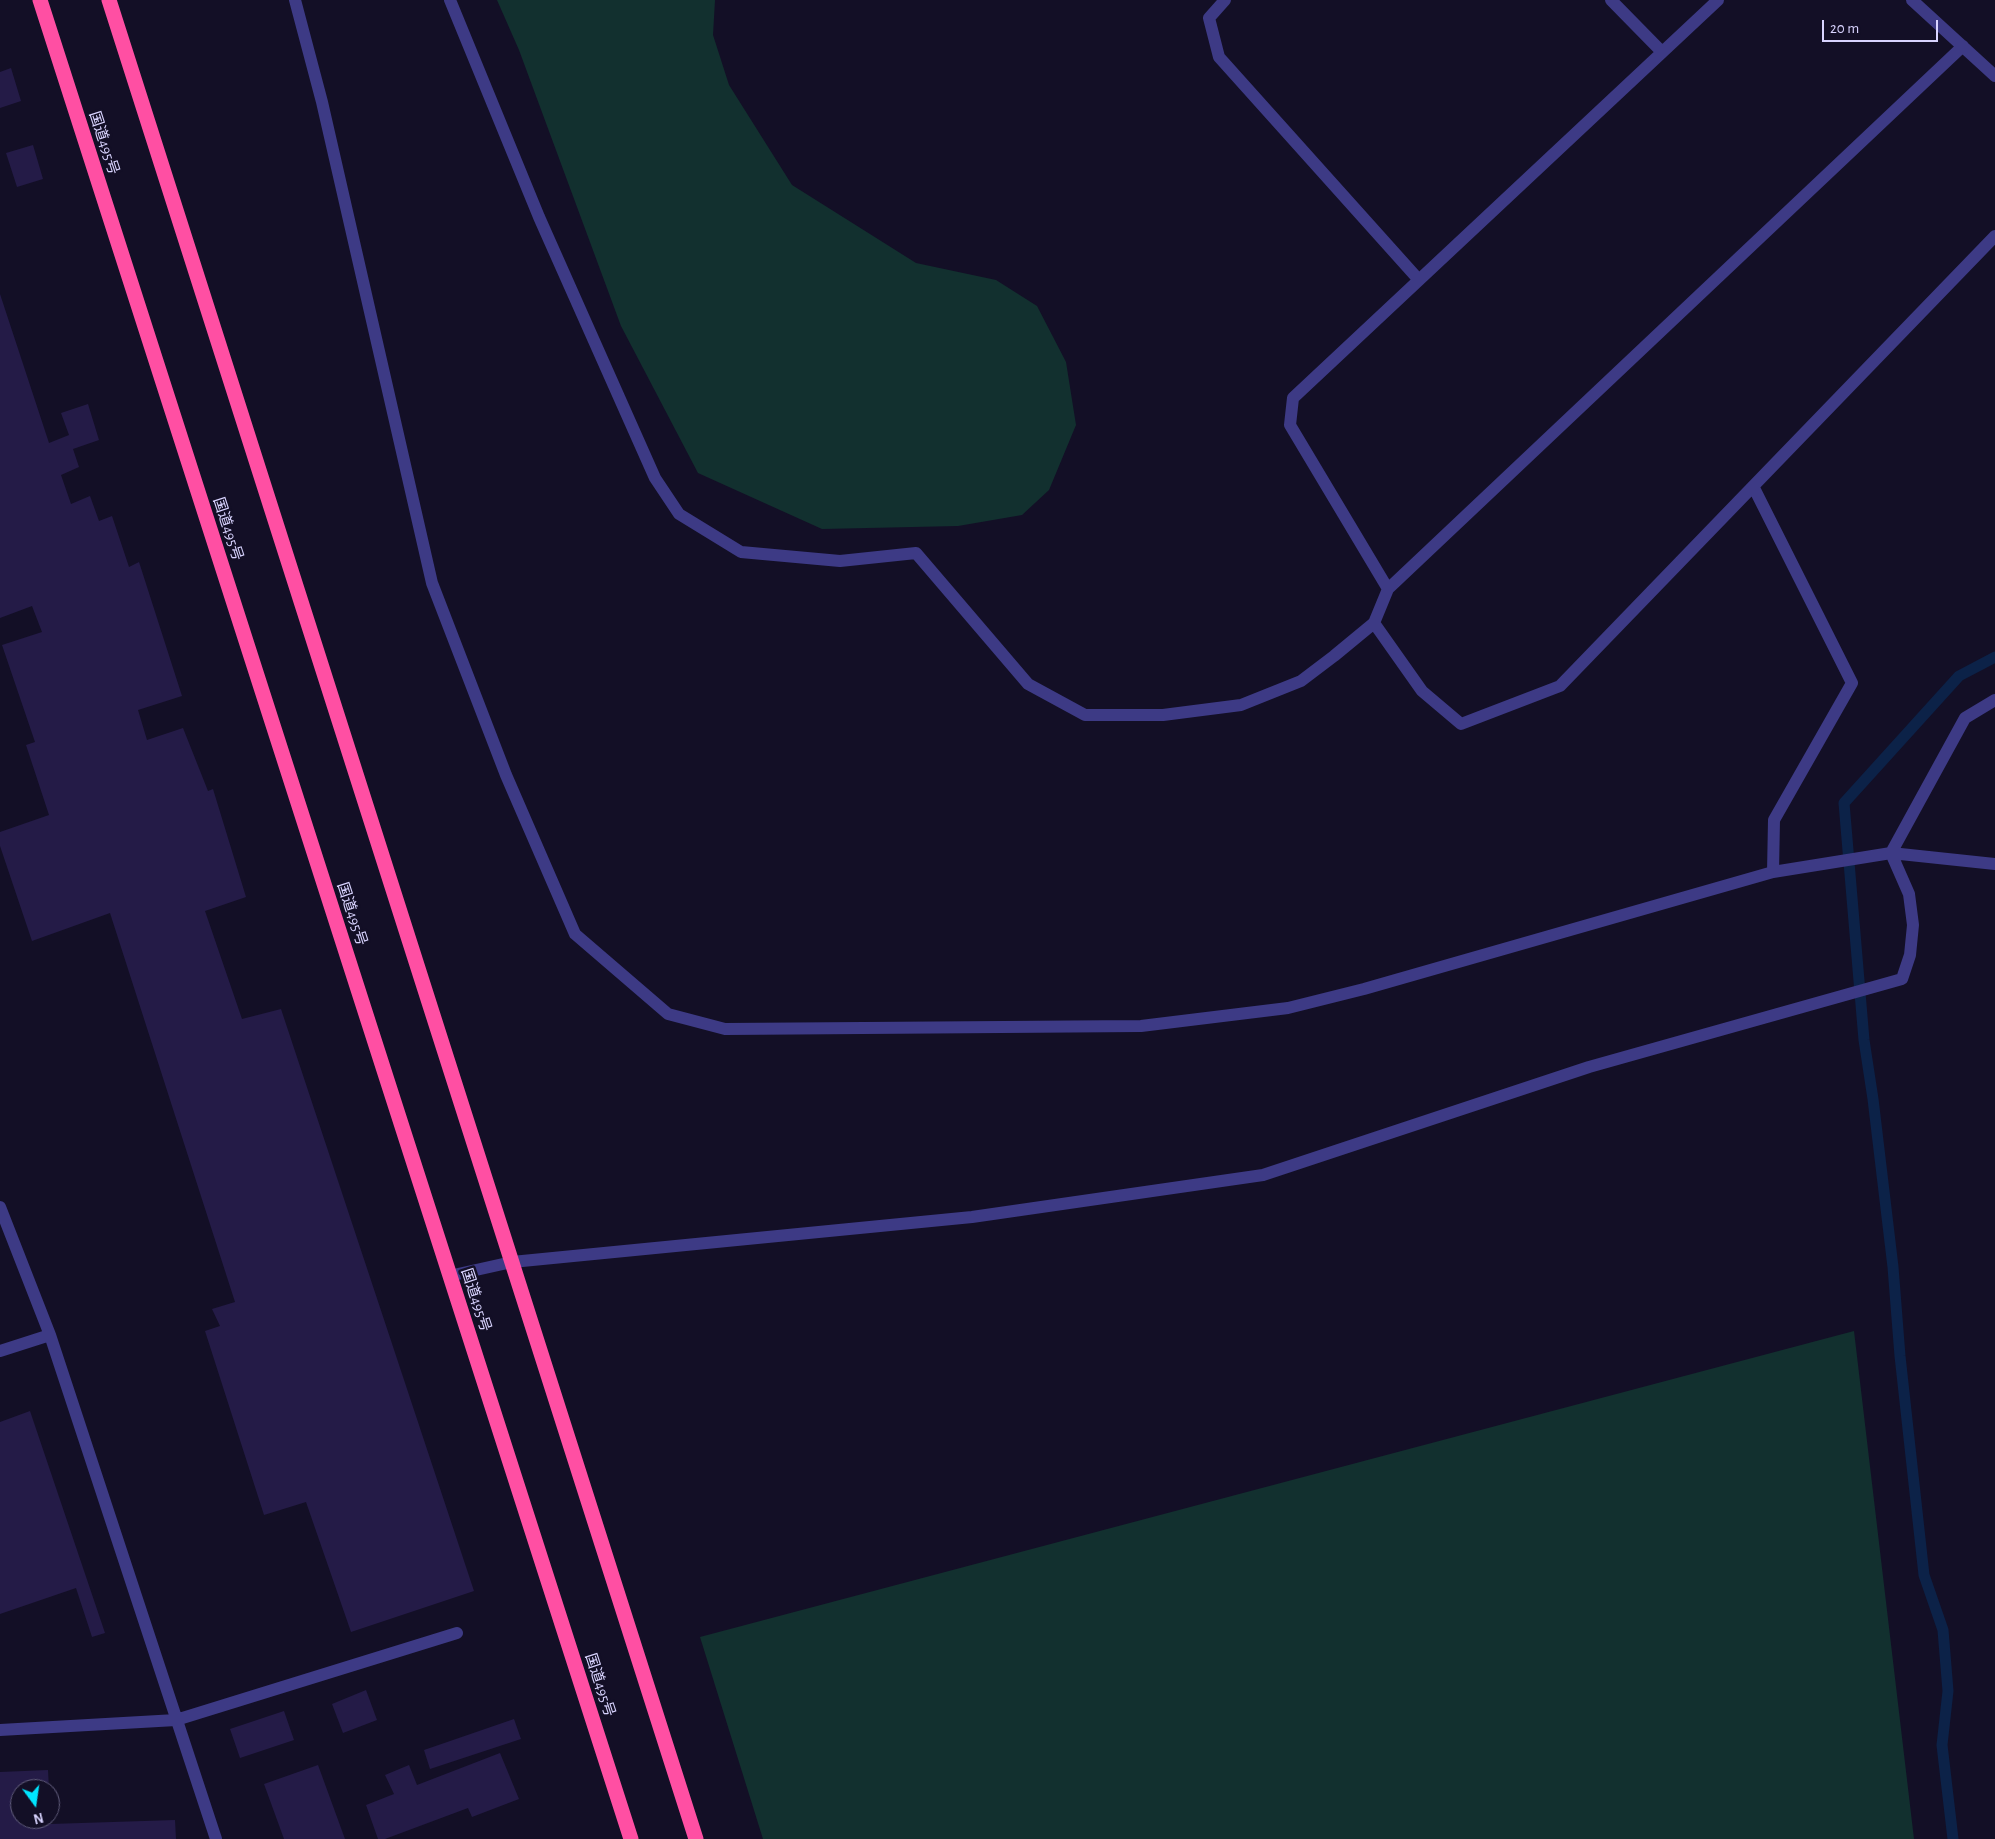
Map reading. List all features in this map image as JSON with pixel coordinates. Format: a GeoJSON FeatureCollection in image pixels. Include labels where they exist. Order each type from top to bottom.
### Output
{"type":"FeatureCollection","features":[{"type":"Feature","properties":{"kind":"highway","name":"国道495号"},"geometry":{"type":"LineString","coordinates":[[40,0],[631,1839]]}},
{"type":"Feature","properties":{"kind":"highway"},"geometry":{"type":"LineString","coordinates":[[109,0],[696,1839]]}},
{"type":"Feature","properties":{"kind":"street"},"geometry":{"type":"LineString","coordinates":[[295,0],[322,102],[432,583],[506,776],[575,934],[668,1014],[725,1029],[1141,1026],[1288,1008],[1373,986],[1773,872],[1891,853],[1995,864]]}},
{"type":"Feature","properties":{"kind":"street"},"geometry":{"type":"LineString","coordinates":[[450,0],[539,217],[655,478],[679,514],[741,552],[840,561],[916,553],[1028,684],[1085,714],[1163,715],[1241,706],[1301,681],[1334,656],[1374,623],[1388,588],[1963,46]]}},
{"type":"Feature","properties":{"kind":"street"},"geometry":{"type":"LineString","coordinates":[[1225,0],[1209,18],[1219,57],[1419,280]]}},
{"type":"Feature","properties":{"kind":"street"},"geometry":{"type":"LineString","coordinates":[[1611,0],[1662,52]]}},
{"type":"Feature","properties":{"kind":"street"},"geometry":{"type":"LineString","coordinates":[[1388,588],[1290,425],[1293,398],[1718,0]]}},
{"type":"Feature","properties":{"kind":"street"},"geometry":{"type":"LineString","coordinates":[[1912,0],[1995,76]]}},
{"type":"Feature","properties":{"kind":"street"},"geometry":{"type":"LineString","coordinates":[[1374,623],[1422,691],[1461,724],[1560,686],[1995,236]]}},
{"type":"Feature","properties":{"kind":"street"},"geometry":{"type":"LineString","coordinates":[[1753,486],[1852,683],[1774,820],[1773,872]]}},
{"type":"Feature","properties":{"kind":"street"},"geometry":{"type":"LineString","coordinates":[[1891,853],[1965,718],[1995,700]]}},
{"type":"Feature","properties":{"kind":"street"},"geometry":{"type":"LineString","coordinates":[[450,1276],[512,1262],[972,1217],[1263,1175],[1589,1066],[1902,979],[1910,955],[1913,925],[1909,894],[1891,853]]}},
{"type":"Feature","properties":{"kind":"street"},"geometry":{"type":"LineString","coordinates":[[0,1207],[50,1335],[216,1839]]}},
{"type":"Feature","properties":{"kind":"street"},"geometry":{"type":"LineString","coordinates":[[0,1351],[50,1335]]}},
{"type":"Feature","properties":{"kind":"street"},"geometry":{"type":"LineString","coordinates":[[0,1730],[176,1720],[457,1633]]}},
{"type":"Feature","properties":{"kind":"green space"},"geometry":{"type":"Polygon","coordinates":[[[497,0],[715,0],[713,35],[729,85],[792,185],[916,263],[996,280],[1037,306],[1066,362],[1076,425],[1049,490],[1022,515],[958,526],[822,529],[698,473],[621,326],[519,50],[497,0]]]}},
{"type":"Feature","properties":{"kind":"green space"},"geometry":{"type":"Polygon","coordinates":[[[1854,1331],[1914,1839],[763,1839],[700,1637],[1854,1331]]]}},
{"type":"Feature","properties":{"kind":"building"},"geometry":{"type":"Polygon","coordinates":[[[11,68],[21,101],[0,108],[0,72],[11,68]]]}},
{"type":"Feature","properties":{"kind":"building"},"geometry":{"type":"Polygon","coordinates":[[[33,145],[43,179],[17,187],[6,153],[33,145]]]}},
{"type":"Feature","properties":{"kind":"building"},"geometry":{"type":"Polygon","coordinates":[[[0,294],[49,443],[69,435],[61,413],[88,404],[99,440],[73,449],[79,467],[61,475],[71,504],[90,496],[99,521],[112,516],[129,567],[139,562],[182,696],[138,710],[147,740],[183,728],[208,791],[213,789],[246,897],[205,911],[242,1019],[281,1009],[474,1591],[351,1632],[306,1502],[264,1515],[205,1331],[220,1326],[212,1309],[235,1302],[110,913],[32,941],[0,846],[0,832],[49,815],[26,745],[35,742],[2,645],[42,632],[32,606],[0,618],[0,294]]]}},
{"type":"Feature","properties":{"kind":"building"},"geometry":{"type":"Polygon","coordinates":[[[30,1411],[105,1633],[92,1637],[76,1588],[0,1614],[0,1422],[30,1411]]]}},
{"type":"Feature","properties":{"kind":"building"},"geometry":{"type":"Polygon","coordinates":[[[366,1690],[377,1720],[343,1733],[332,1704],[366,1690]]]}},
{"type":"Feature","properties":{"kind":"building"},"geometry":{"type":"Polygon","coordinates":[[[284,1711],[294,1740],[240,1758],[230,1729],[284,1711]]]}},
{"type":"Feature","properties":{"kind":"building"},"geometry":{"type":"Polygon","coordinates":[[[514,1719],[521,1739],[430,1769],[424,1750],[514,1719]]]}},
{"type":"Feature","properties":{"kind":"building"},"geometry":{"type":"Polygon","coordinates":[[[500,1753],[519,1799],[472,1817],[468,1808],[385,1839],[378,1839],[366,1805],[394,1794],[385,1775],[409,1765],[417,1785],[500,1753]]]}},
{"type":"Feature","properties":{"kind":"building"},"geometry":{"type":"Polygon","coordinates":[[[318,1765],[345,1839],[284,1839],[264,1784],[318,1765]]]}},
{"type":"Feature","properties":{"kind":"building"},"geometry":{"type":"Polygon","coordinates":[[[48,1770],[48,1779],[10,1779],[10,1829],[60,1829],[60,1824],[175,1820],[176,1839],[0,1839],[0,1772],[48,1770]]]}},
{"type":"Feature","properties":{"kind":"waterway"},"geometry":{"type":"LineString","coordinates":[[1953,1839],[1942,1745],[1948,1691],[1943,1630],[1924,1575],[1900,1356],[1893,1267],[1864,1040],[1844,803],[1959,676],[1995,657]]}}]}
